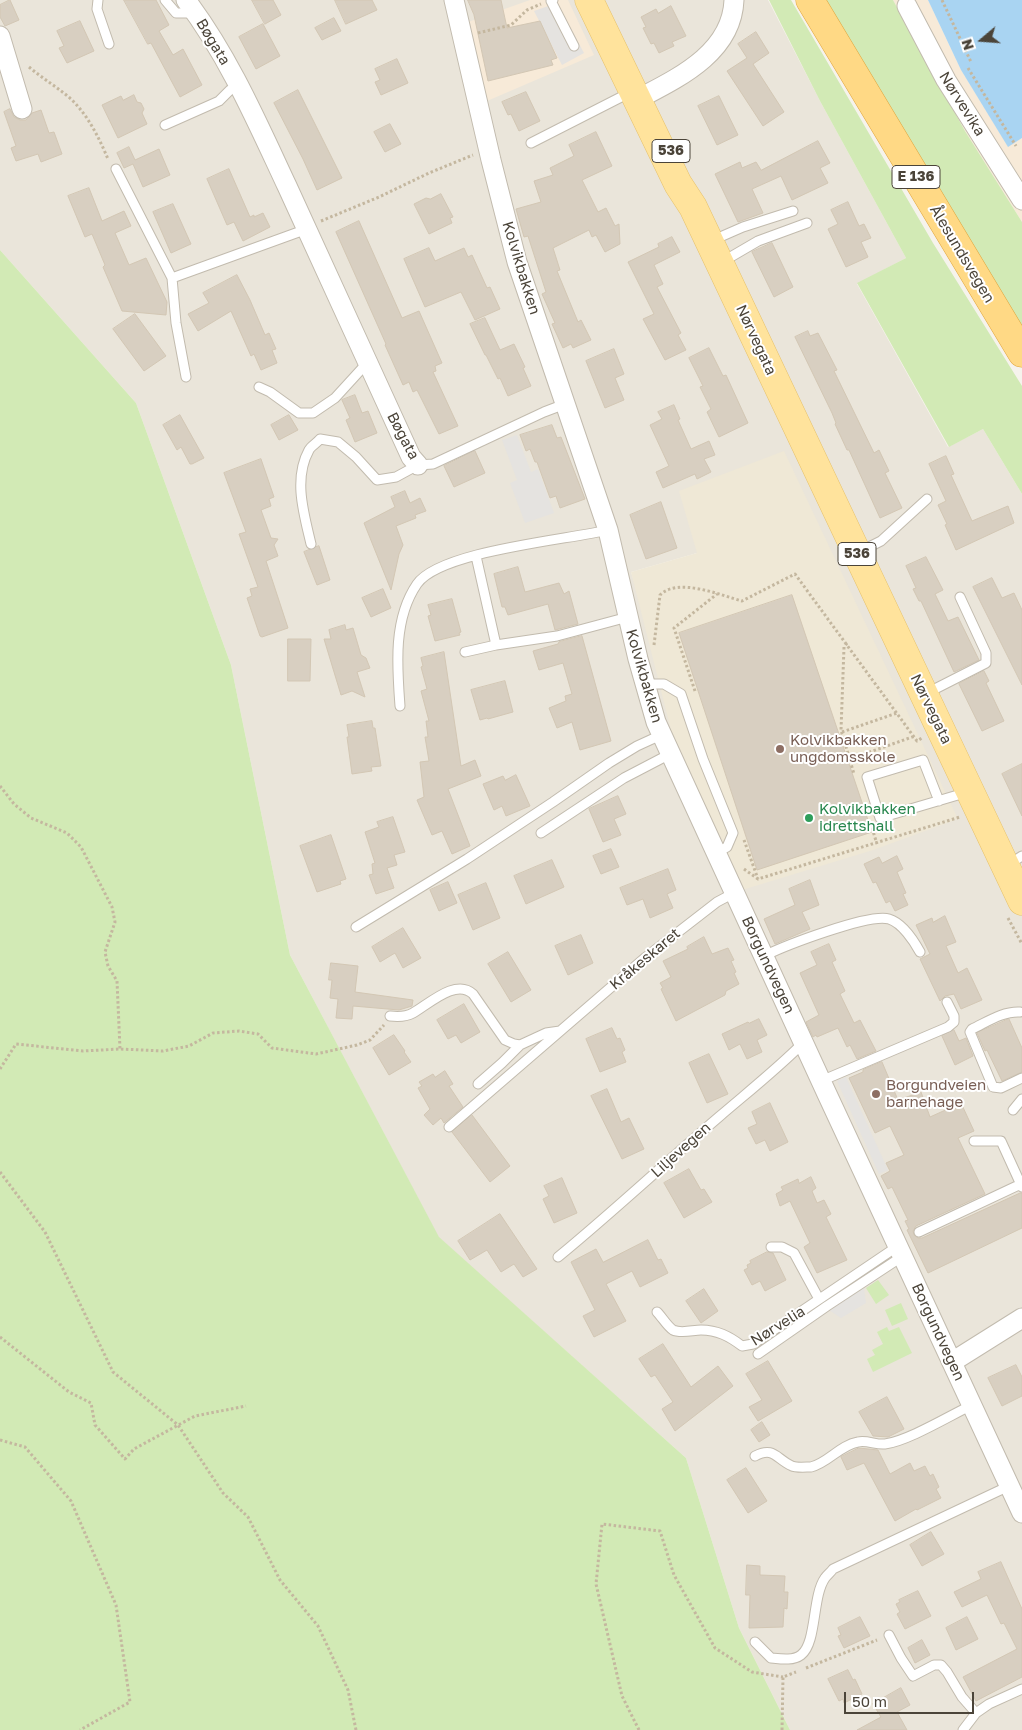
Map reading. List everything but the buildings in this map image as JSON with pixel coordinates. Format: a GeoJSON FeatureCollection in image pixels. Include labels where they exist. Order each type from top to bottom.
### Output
{"type":"FeatureCollection","features":[{"type":"Feature","properties":{"kind":"highway","name":"Ålesundsvegen"},"geometry":{"type":"LineString","coordinates":[[810,0],[1022,353]]}},
{"type":"Feature","properties":{"kind":"main road","name":"536"},"geometry":{"type":"LineString","coordinates":[[589,0],[638,95]]}},
{"type":"Feature","properties":{"kind":"main road","name":"536"},"geometry":{"type":"LineString","coordinates":[[599,0],[638,95]]}},
{"type":"Feature","properties":{"kind":"main road","name":"Nørvegata"},"geometry":{"type":"LineString","coordinates":[[638,95],[678,184],[693,207],[924,694],[967,804],[1014,861],[1022,901]]}},
{"type":"Feature","properties":{"kind":"street","name":"Kolvikbakken"},"geometry":{"type":"LineString","coordinates":[[454,0],[517,262],[608,530],[651,708],[661,735]]}},
{"type":"Feature","properties":{"kind":"street"},"geometry":{"type":"LineString","coordinates":[[638,95],[678,78],[702,60],[725,32],[731,18],[734,0]]}},
{"type":"Feature","properties":{"kind":"street","name":"Bøgata"},"geometry":{"type":"LineString","coordinates":[[191,6],[220,50],[238,85],[307,229],[411,458],[418,465]]}},
{"type":"Feature","properties":{"kind":"street","name":"Nørvevika"},"geometry":{"type":"LineString","coordinates":[[907,6],[946,80],[1022,200]]}},
{"type":"Feature","properties":{"kind":"street"},"geometry":{"type":"LineString","coordinates":[[0,36],[22,109]]}},
{"type":"Feature","properties":{"kind":"street","name":"Borgundvegen"},"geometry":{"type":"LineString","coordinates":[[661,735],[1022,1512]]}},
{"type":"Feature","properties":{"kind":"street"},"geometry":{"type":"LineString","coordinates":[[952,1362],[1022,1318]]}},
{"type":"Feature","properties":{"kind":"lane"},"geometry":{"type":"LineString","coordinates":[[98,0],[97,9],[109,44]]}},
{"type":"Feature","properties":{"kind":"lane"},"geometry":{"type":"LineString","coordinates":[[165,0],[176,13],[191,6]]}},
{"type":"Feature","properties":{"kind":"lane"},"geometry":{"type":"LineString","coordinates":[[552,0],[574,46]]}},
{"type":"Feature","properties":{"kind":"lane"},"geometry":{"type":"LineString","coordinates":[[165,125],[219,101],[238,85]]}},
{"type":"Feature","properties":{"kind":"lane"},"geometry":{"type":"LineString","coordinates":[[530,143],[638,95]]}},
{"type":"Feature","properties":{"kind":"lane"},"geometry":{"type":"LineString","coordinates":[[116,169],[172,278],[176,323],[186,377]]}},
{"type":"Feature","properties":{"kind":"lane"},"geometry":{"type":"LineString","coordinates":[[714,252],[743,227],[793,212]]}},
{"type":"Feature","properties":{"kind":"lane"},"geometry":{"type":"LineString","coordinates":[[714,252],[752,244],[807,223]]}},
{"type":"Feature","properties":{"kind":"lane"},"geometry":{"type":"LineString","coordinates":[[172,278],[307,229]]}},
{"type":"Feature","properties":{"kind":"lane"},"geometry":{"type":"LineString","coordinates":[[260,387],[300,413],[313,413],[335,398],[367,363]]}},
{"type":"Feature","properties":{"kind":"lane"},"geometry":{"type":"LineString","coordinates":[[418,465],[433,464],[565,404]]}},
{"type":"Feature","properties":{"kind":"lane","name":"Bøgata"},"geometry":{"type":"LineString","coordinates":[[311,544],[302,501],[301,481],[303,466],[310,449],[320,439],[338,442],[356,457],[377,480],[396,477],[418,465]]}},
{"type":"Feature","properties":{"kind":"lane"},"geometry":{"type":"LineString","coordinates":[[857,553],[880,541],[927,499]]}},
{"type":"Feature","properties":{"kind":"lane"},"geometry":{"type":"LineString","coordinates":[[400,706],[398,648],[402,618],[409,598],[418,584],[433,571],[448,564],[476,556],[608,530]]}},
{"type":"Feature","properties":{"kind":"lane"},"geometry":{"type":"LineString","coordinates":[[476,556],[496,644]]}},
{"type":"Feature","properties":{"kind":"lane"},"geometry":{"type":"LineString","coordinates":[[924,694],[986,663],[986,653],[960,597]]}},
{"type":"Feature","properties":{"kind":"lane","name":"Kolvikbakken"},"geometry":{"type":"LineString","coordinates":[[465,652],[496,644],[558,636],[628,617]]}},
{"type":"Feature","properties":{"kind":"lane"},"geometry":{"type":"LineString","coordinates":[[645,684],[664,684],[681,694],[703,759],[733,833],[727,847],[716,853]]}},
{"type":"Feature","properties":{"kind":"lane"},"geometry":{"type":"LineString","coordinates":[[356,927],[467,859],[554,802],[609,763],[637,746],[661,735]]}},
{"type":"Feature","properties":{"kind":"lane"},"geometry":{"type":"LineString","coordinates":[[541,833],[624,778],[670,754]]}},
{"type":"Feature","properties":{"kind":"lane"},"geometry":{"type":"LineString","coordinates":[[939,800],[923,760],[867,777],[880,818],[939,800],[967,804]]}},
{"type":"Feature","properties":{"kind":"lane","name":"Kråkeskaret"},"geometry":{"type":"LineString","coordinates":[[449,1127],[653,951],[717,902],[734,893]]}},
{"type":"Feature","properties":{"kind":"lane"},"geometry":{"type":"LineString","coordinates":[[764,956],[793,943],[874,918],[890,919],[903,929],[920,952]]}},
{"type":"Feature","properties":{"kind":"lane"},"geometry":{"type":"LineString","coordinates":[[390,1016],[404,1017],[440,996],[462,988],[469,990],[473,994],[505,1040],[520,1045]]}},
{"type":"Feature","properties":{"kind":"lane"},"geometry":{"type":"LineString","coordinates":[[821,1080],[948,1027],[954,1022],[954,1016],[947,1002]]}},
{"type":"Feature","properties":{"kind":"lane"},"geometry":{"type":"LineString","coordinates":[[1021,1013],[1011,1011],[972,1028],[970,1032],[994,1087],[1000,1088],[1022,1078]]}},
{"type":"Feature","properties":{"kind":"lane","name":"Kråkeskaret"},"geometry":{"type":"LineString","coordinates":[[478,1084],[520,1045],[546,1033],[560,1031]]}},
{"type":"Feature","properties":{"kind":"lane","name":"Liljevegen"},"geometry":{"type":"LineString","coordinates":[[558,1257],[611,1213],[720,1116],[774,1072],[804,1043]]}},
{"type":"Feature","properties":{"kind":"lane"},"geometry":{"type":"LineString","coordinates":[[1013,1110],[1022,1099]]}},
{"type":"Feature","properties":{"kind":"lane"},"geometry":{"type":"LineString","coordinates":[[919,1232],[1021,1186],[1001,1141],[974,1141]]}},
{"type":"Feature","properties":{"kind":"lane","name":"Nørvelia"},"geometry":{"type":"LineString","coordinates":[[771,1247],[782,1247],[794,1253],[819,1299]]}},
{"type":"Feature","properties":{"kind":"lane","name":"Nørvelia"},"geometry":{"type":"LineString","coordinates":[[657,1312],[672,1329],[678,1331],[701,1330],[718,1332],[730,1337],[742,1346],[746,1346],[762,1339],[819,1299],[901,1251]]}},
{"type":"Feature","properties":{"kind":"lane","name":"Nørvelia"},"geometry":{"type":"LineString","coordinates":[[758,1354],[901,1251]]}},
{"type":"Feature","properties":{"kind":"lane"},"geometry":{"type":"LineString","coordinates":[[755,1456],[762,1452],[769,1452],[776,1454],[793,1467],[812,1467],[838,1451],[858,1442],[882,1444],[892,1442],[918,1432],[972,1405]]}},
{"type":"Feature","properties":{"kind":"lane"},"geometry":{"type":"LineString","coordinates":[[755,1642],[771,1658],[789,1659],[801,1655],[808,1648],[816,1603],[821,1588],[825,1578],[833,1570],[1009,1486]]}},
{"type":"Feature","properties":{"kind":"lane"},"geometry":{"type":"LineString","coordinates":[[889,1634],[913,1676],[934,1665],[941,1665],[962,1697],[976,1713]]}},
{"type":"Feature","properties":{"kind":"lane"},"geometry":{"type":"LineString","coordinates":[[963,1730],[976,1713],[989,1704],[1022,1689]]}},
{"type":"Feature","properties":{"kind":"path"},"geometry":{"type":"LineString","coordinates":[[470,35],[511,26],[527,10],[552,0]]}},
{"type":"Feature","properties":{"kind":"path"},"geometry":{"type":"LineString","coordinates":[[942,0],[971,62]]}},
{"type":"Feature","properties":{"kind":"path"},"geometry":{"type":"LineString","coordinates":[[24,63],[79,108],[92,127],[108,160],[116,169]]}},
{"type":"Feature","properties":{"kind":"path"},"geometry":{"type":"LineString","coordinates":[[968,68],[1016,146]]}},
{"type":"Feature","properties":{"kind":"path"},"geometry":{"type":"LineString","coordinates":[[307,229],[315,223],[468,157]]}},
{"type":"Feature","properties":{"kind":"path"},"geometry":{"type":"LineString","coordinates":[[654,646],[660,595],[670,588],[689,587],[742,601],[795,574],[915,736],[916,741],[926,736]]}},
{"type":"Feature","properties":{"kind":"path"},"geometry":{"type":"LineString","coordinates":[[696,693],[674,628],[717,594]]}},
{"type":"Feature","properties":{"kind":"path"},"geometry":{"type":"LineString","coordinates":[[847,643],[844,647],[842,732],[850,759],[915,736]]}},
{"type":"Feature","properties":{"kind":"path"},"geometry":{"type":"LineString","coordinates":[[842,732],[897,713]]}},
{"type":"Feature","properties":{"kind":"path"},"geometry":{"type":"LineString","coordinates":[[0,786],[14,804],[31,818],[67,833],[81,847],[112,906],[115,922],[105,952],[108,966],[117,981],[120,1049]]}},
{"type":"Feature","properties":{"kind":"path"},"geometry":{"type":"LineString","coordinates":[[758,879],[967,804]]}},
{"type":"Feature","properties":{"kind":"path"},"geometry":{"type":"LineString","coordinates":[[743,836],[758,879]]}},
{"type":"Feature","properties":{"kind":"path"},"geometry":{"type":"LineString","coordinates":[[739,865],[758,879]]}},
{"type":"Feature","properties":{"kind":"path"},"geometry":{"type":"LineString","coordinates":[[0,1069],[16,1044],[83,1051],[120,1049],[163,1050],[189,1046],[213,1033],[239,1031],[258,1034],[272,1048],[316,1054],[357,1045],[370,1040],[390,1016]]}},
{"type":"Feature","properties":{"kind":"path"},"geometry":{"type":"LineString","coordinates":[[0,1172],[46,1232],[113,1372],[178,1425],[223,1493],[248,1517],[280,1580],[318,1626],[348,1690],[356,1730]]}},
{"type":"Feature","properties":{"kind":"path"},"geometry":{"type":"LineString","coordinates":[[0,1336],[70,1392],[91,1403],[95,1425],[125,1459],[134,1449],[195,1416],[246,1406]]}},
{"type":"Feature","properties":{"kind":"path"},"geometry":{"type":"LineString","coordinates":[[0,1440],[24,1447],[71,1501],[116,1606],[130,1702],[80,1730]]}},
{"type":"Feature","properties":{"kind":"path"},"geometry":{"type":"LineString","coordinates":[[639,1730],[622,1696],[596,1584],[602,1524],[660,1531],[674,1575],[715,1648],[752,1672],[783,1677],[889,1634]]}},
{"type":"Feature","properties":{"kind":"path"},"geometry":{"type":"LineString","coordinates":[[782,1730],[783,1677]]}},
{"type":"Feature","properties":{"kind":"shaded area"},"geometry":{"type":"Polygon","coordinates":[[[0,0],[768,0],[820,101],[906,258],[857,284],[948,447],[983,429],[1022,494],[1022,1730],[790,1730],[739,1628],[686,1458],[439,1238],[290,955],[231,665],[136,403],[0,250],[0,0]],[[697,553],[631,572],[710,815],[742,890],[697,553]]]}},
{"type":"Feature","properties":{"kind":"shaded area"},"geometry":{"type":"Polygon","coordinates":[[[530,0],[568,0],[594,55],[487,101],[468,22],[530,0]]]}},
{"type":"Feature","properties":{"kind":"shaded area"},"geometry":{"type":"Polygon","coordinates":[[[893,0],[928,0],[961,70],[1008,146],[1022,138],[1022,222],[965,131],[893,0]]]}},
{"type":"Feature","properties":{"kind":"shaded area"},"geometry":{"type":"Polygon","coordinates":[[[557,3],[584,53],[562,65],[534,11],[557,3]]]}},
{"type":"Feature","properties":{"kind":"shaded area"},"geometry":{"type":"Polygon","coordinates":[[[517,435],[531,472],[538,469],[554,513],[525,523],[510,483],[517,480],[502,440],[517,435]]]}},
{"type":"Feature","properties":{"kind":"shaded area"},"geometry":{"type":"Polygon","coordinates":[[[784,451],[958,819],[873,850],[742,890],[671,730],[631,572],[697,553],[679,491],[784,451]]]}},
{"type":"Feature","properties":{"kind":"shaded area"},"geometry":{"type":"Polygon","coordinates":[[[846,1077],[888,1170],[879,1174],[837,1081],[846,1077]]]}},
{"type":"Feature","properties":{"kind":"shaded area"},"geometry":{"type":"Polygon","coordinates":[[[864,1288],[866,1303],[841,1318],[829,1310],[864,1288]]]}},
{"type":"Feature","properties":{"kind":"green space"},"geometry":{"type":"Polygon","coordinates":[[[769,0],[791,0],[933,243],[1022,386],[1022,494],[983,429],[949,447],[857,283],[906,258],[820,101],[769,0]]]}},
{"type":"Feature","properties":{"kind":"green space"},"geometry":{"type":"Polygon","coordinates":[[[822,0],[893,0],[965,131],[1022,222],[1022,328],[822,0]]]}},
{"type":"Feature","properties":{"kind":"green space"},"geometry":{"type":"Polygon","coordinates":[[[0,250],[136,403],[231,665],[290,955],[439,1237],[686,1458],[739,1628],[790,1730],[0,1730],[0,250]]]}},
{"type":"Feature","properties":{"kind":"green space"},"geometry":{"type":"Polygon","coordinates":[[[878,1280],[889,1295],[876,1304],[866,1288],[878,1280]]]}},
{"type":"Feature","properties":{"kind":"green space"},"geometry":{"type":"Polygon","coordinates":[[[901,1303],[908,1319],[892,1326],[885,1310],[901,1303]]]}},
{"type":"Feature","properties":{"kind":"green space"},"geometry":{"type":"Polygon","coordinates":[[[887,1327],[889,1331],[899,1327],[912,1353],[873,1372],[867,1359],[875,1355],[872,1350],[883,1344],[877,1332],[887,1327]]]}},
{"type":"Feature","properties":{"kind":"water"},"geometry":{"type":"Polygon","coordinates":[[[928,0],[1022,0],[1022,138],[1008,147],[961,70],[928,0]]]}},
{"type":"Feature","properties":{"kind":"place","name":"Kolvikbakken ungdomsskole"},"geometry":{"type":"Point","coordinates":[780,749]}},
{"type":"Feature","properties":{"kind":"place","name":"Kolvikbakken idrettshall"},"geometry":{"type":"Point","coordinates":[809,818]}},
{"type":"Feature","properties":{"kind":"place","name":"Borgundveien barnehage"},"geometry":{"type":"Point","coordinates":[876,1094]}}]}
